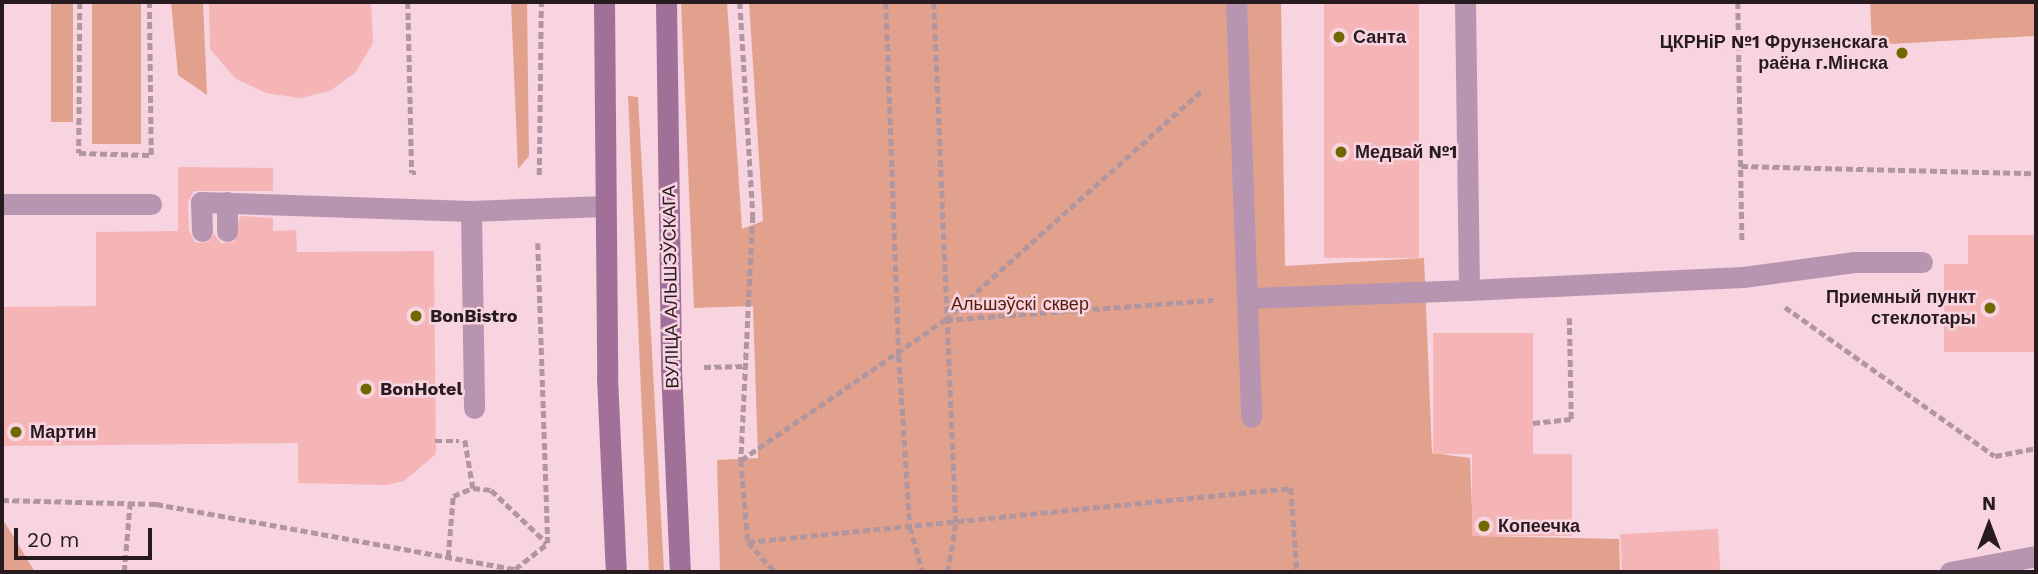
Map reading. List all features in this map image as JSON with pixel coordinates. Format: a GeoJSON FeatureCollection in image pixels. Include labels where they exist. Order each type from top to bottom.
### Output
{"type":"FeatureCollection","features":[{"type":"Feature","properties":{"kind":"main road"},"geometry":{"type":"LineString","coordinates":[[604,2],[604,206],[616,572]]}},
{"type":"Feature","properties":{"kind":"main road","name":"ВУЛІЦА АЛЬШЭЎСКАГА"},"geometry":{"type":"LineString","coordinates":[[666,2],[671,368],[680,572]]}},
{"type":"Feature","properties":{"kind":"lane"},"geometry":{"type":"LineString","coordinates":[[1236,2],[1251,417]]}},
{"type":"Feature","properties":{"kind":"lane"},"geometry":{"type":"LineString","coordinates":[[1465,2],[1469,290]]}},
{"type":"Feature","properties":{"kind":"lane"},"geometry":{"type":"LineString","coordinates":[[202,231],[201,202],[471,211],[604,206]]}},
{"type":"Feature","properties":{"kind":"lane"},"geometry":{"type":"LineString","coordinates":[[227,202],[227,231]]}},
{"type":"Feature","properties":{"kind":"lane"},"geometry":{"type":"LineString","coordinates":[[2,204],[151,204]]}},
{"type":"Feature","properties":{"kind":"lane"},"geometry":{"type":"LineString","coordinates":[[471,211],[474,408]]}},
{"type":"Feature","properties":{"kind":"lane"},"geometry":{"type":"LineString","coordinates":[[1248,298],[1743,277],[1854,262],[1922,262]]}},
{"type":"Feature","properties":{"kind":"lane"},"geometry":{"type":"LineString","coordinates":[[1950,572],[2036,556]]}},
{"type":"Feature","properties":{"kind":"path"},"geometry":{"type":"LineString","coordinates":[[80,2],[79,153],[151,155],[149,2]]}},
{"type":"Feature","properties":{"kind":"path"},"geometry":{"type":"LineString","coordinates":[[408,2],[412,173],[426,173]]}},
{"type":"Feature","properties":{"kind":"path"},"geometry":{"type":"LineString","coordinates":[[541,2],[537,209],[548,543]]}},
{"type":"Feature","properties":{"kind":"path"},"geometry":{"type":"LineString","coordinates":[[740,2],[754,216],[741,460],[748,542],[775,572]]}},
{"type":"Feature","properties":{"kind":"path"},"geometry":{"type":"LineString","coordinates":[[886,2],[899,356],[910,527],[923,572]]}},
{"type":"Feature","properties":{"kind":"path"},"geometry":{"type":"LineString","coordinates":[[934,2],[945,320],[956,524],[948,572]]}},
{"type":"Feature","properties":{"kind":"path"},"geometry":{"type":"LineString","coordinates":[[741,460],[899,356],[945,320],[1239,57]]}},
{"type":"Feature","properties":{"kind":"path"},"geometry":{"type":"LineString","coordinates":[[532,169],[540,161]]}},
{"type":"Feature","properties":{"kind":"path"},"geometry":{"type":"LineString","coordinates":[[1741,166],[2036,173]]}},
{"type":"Feature","properties":{"kind":"path"},"geometry":{"type":"LineString","coordinates":[[1533,423],[1571,419],[1569,285]]}},
{"type":"Feature","properties":{"kind":"path"},"geometry":{"type":"LineString","coordinates":[[945,320],[1248,298]]}},
{"type":"Feature","properties":{"kind":"path"},"geometry":{"type":"LineString","coordinates":[[448,557],[453,496],[473,488],[492,490],[548,543]]}},
{"type":"Feature","properties":{"kind":"path"},"geometry":{"type":"LineString","coordinates":[[748,542],[956,524],[1291,488],[1297,572]]}},
{"type":"Feature","properties":{"kind":"path"},"geometry":{"type":"LineString","coordinates":[[2,500],[130,502],[515,569],[548,543]]}},
{"type":"Feature","properties":{"kind":"path"},"geometry":{"type":"LineString","coordinates":[[124,572],[130,502]]}},
{"type":"Feature","properties":{"kind":"green space"},"geometry":{"type":"Polygon","coordinates":[[[51,2],[73,2],[73,122],[51,122],[51,2]]]}},
{"type":"Feature","properties":{"kind":"green space"},"geometry":{"type":"Polygon","coordinates":[[[92,2],[141,2],[141,144],[92,144],[92,2]]]}},
{"type":"Feature","properties":{"kind":"green space"},"geometry":{"type":"Polygon","coordinates":[[[171,2],[203,2],[207,95],[178,75],[171,2]]]}},
{"type":"Feature","properties":{"kind":"green space"},"geometry":{"type":"Polygon","coordinates":[[[511,2],[527,2],[529,156],[518,169],[511,2]]]}},
{"type":"Feature","properties":{"kind":"green space","name":"Альшэўскі сквер"},"geometry":{"type":"Polygon","coordinates":[[[681,2],[727,2],[742,229],[763,221],[749,2],[1281,2],[1285,266],[1424,258],[1432,453],[1470,458],[1473,536],[1619,539],[1620,572],[720,572],[717,460],[758,458],[753,306],[694,308],[681,2]]]}},
{"type":"Feature","properties":{"kind":"green space"},"geometry":{"type":"Polygon","coordinates":[[[1870,2],[2036,2],[2036,36],[1872,45],[1870,2]]]}},
{"type":"Feature","properties":{"kind":"green space"},"geometry":{"type":"Polygon","coordinates":[[[628,96],[638,97],[664,572],[649,572],[628,96]]]}},
{"type":"Feature","properties":{"kind":"green space"},"geometry":{"type":"Polygon","coordinates":[[[2,518],[35,572],[2,572],[2,518]]]}},
{"type":"Feature","properties":{"kind":"building"},"geometry":{"type":"Polygon","coordinates":[[[209,2],[371,2],[373,43],[356,72],[330,91],[300,98],[266,93],[235,78],[210,49],[209,2]]]}},
{"type":"Feature","properties":{"kind":"building"},"geometry":{"type":"Polygon","coordinates":[[[1324,2],[1419,2],[1419,258],[1324,258],[1324,2]]]}},
{"type":"Feature","properties":{"kind":"building"},"geometry":{"type":"Polygon","coordinates":[[[178,167],[273,168],[273,191],[194,191],[188,202],[189,231],[196,243],[208,242],[214,234],[221,243],[234,242],[240,216],[273,218],[273,231],[296,230],[297,252],[434,251],[436,454],[404,481],[387,485],[298,483],[298,443],[2,446],[2,307],[96,306],[96,232],[178,231],[178,167]]]}},
{"type":"Feature","properties":{"kind":"building","name":"Приемный пункт стеклотары"},"geometry":{"type":"Polygon","coordinates":[[[1968,235],[2036,235],[2036,352],[1944,352],[1944,264],[1968,264],[1968,235]]]}},
{"type":"Feature","properties":{"kind":"building"},"geometry":{"type":"Polygon","coordinates":[[[1433,333],[1533,333],[1533,454],[1572,454],[1572,536],[1472,536],[1472,454],[1433,454],[1433,333]]]}},
{"type":"Feature","properties":{"kind":"building"},"geometry":{"type":"Polygon","coordinates":[[[1718,529],[1720,572],[1622,572],[1620,534],[1718,529]]]}},
{"type":"Feature","properties":{"kind":"place","name":"Санта"},"geometry":{"type":"Point","coordinates":[1339,37]}},
{"type":"Feature","properties":{"kind":"place","name":"ЦКРНіР №1 Фрунзенскага раёна г.Мінска"},"geometry":{"type":"Point","coordinates":[1902,53]}},
{"type":"Feature","properties":{"kind":"place","name":"Медвай №1"},"geometry":{"type":"Point","coordinates":[1341,152]}},
{"type":"Feature","properties":{"kind":"place","name":"Приемный пункт стеклотары"},"geometry":{"type":"Point","coordinates":[1990,308]}},
{"type":"Feature","properties":{"kind":"place","name":"BonBistro"},"geometry":{"type":"Point","coordinates":[416,316]}},
{"type":"Feature","properties":{"kind":"place","name":"BonHotel"},"geometry":{"type":"Point","coordinates":[366,389]}},
{"type":"Feature","properties":{"kind":"place","name":"Мартин"},"geometry":{"type":"Point","coordinates":[16,432]}},
{"type":"Feature","properties":{"kind":"place","name":"Копеечка"},"geometry":{"type":"Point","coordinates":[1484,526]}}]}
